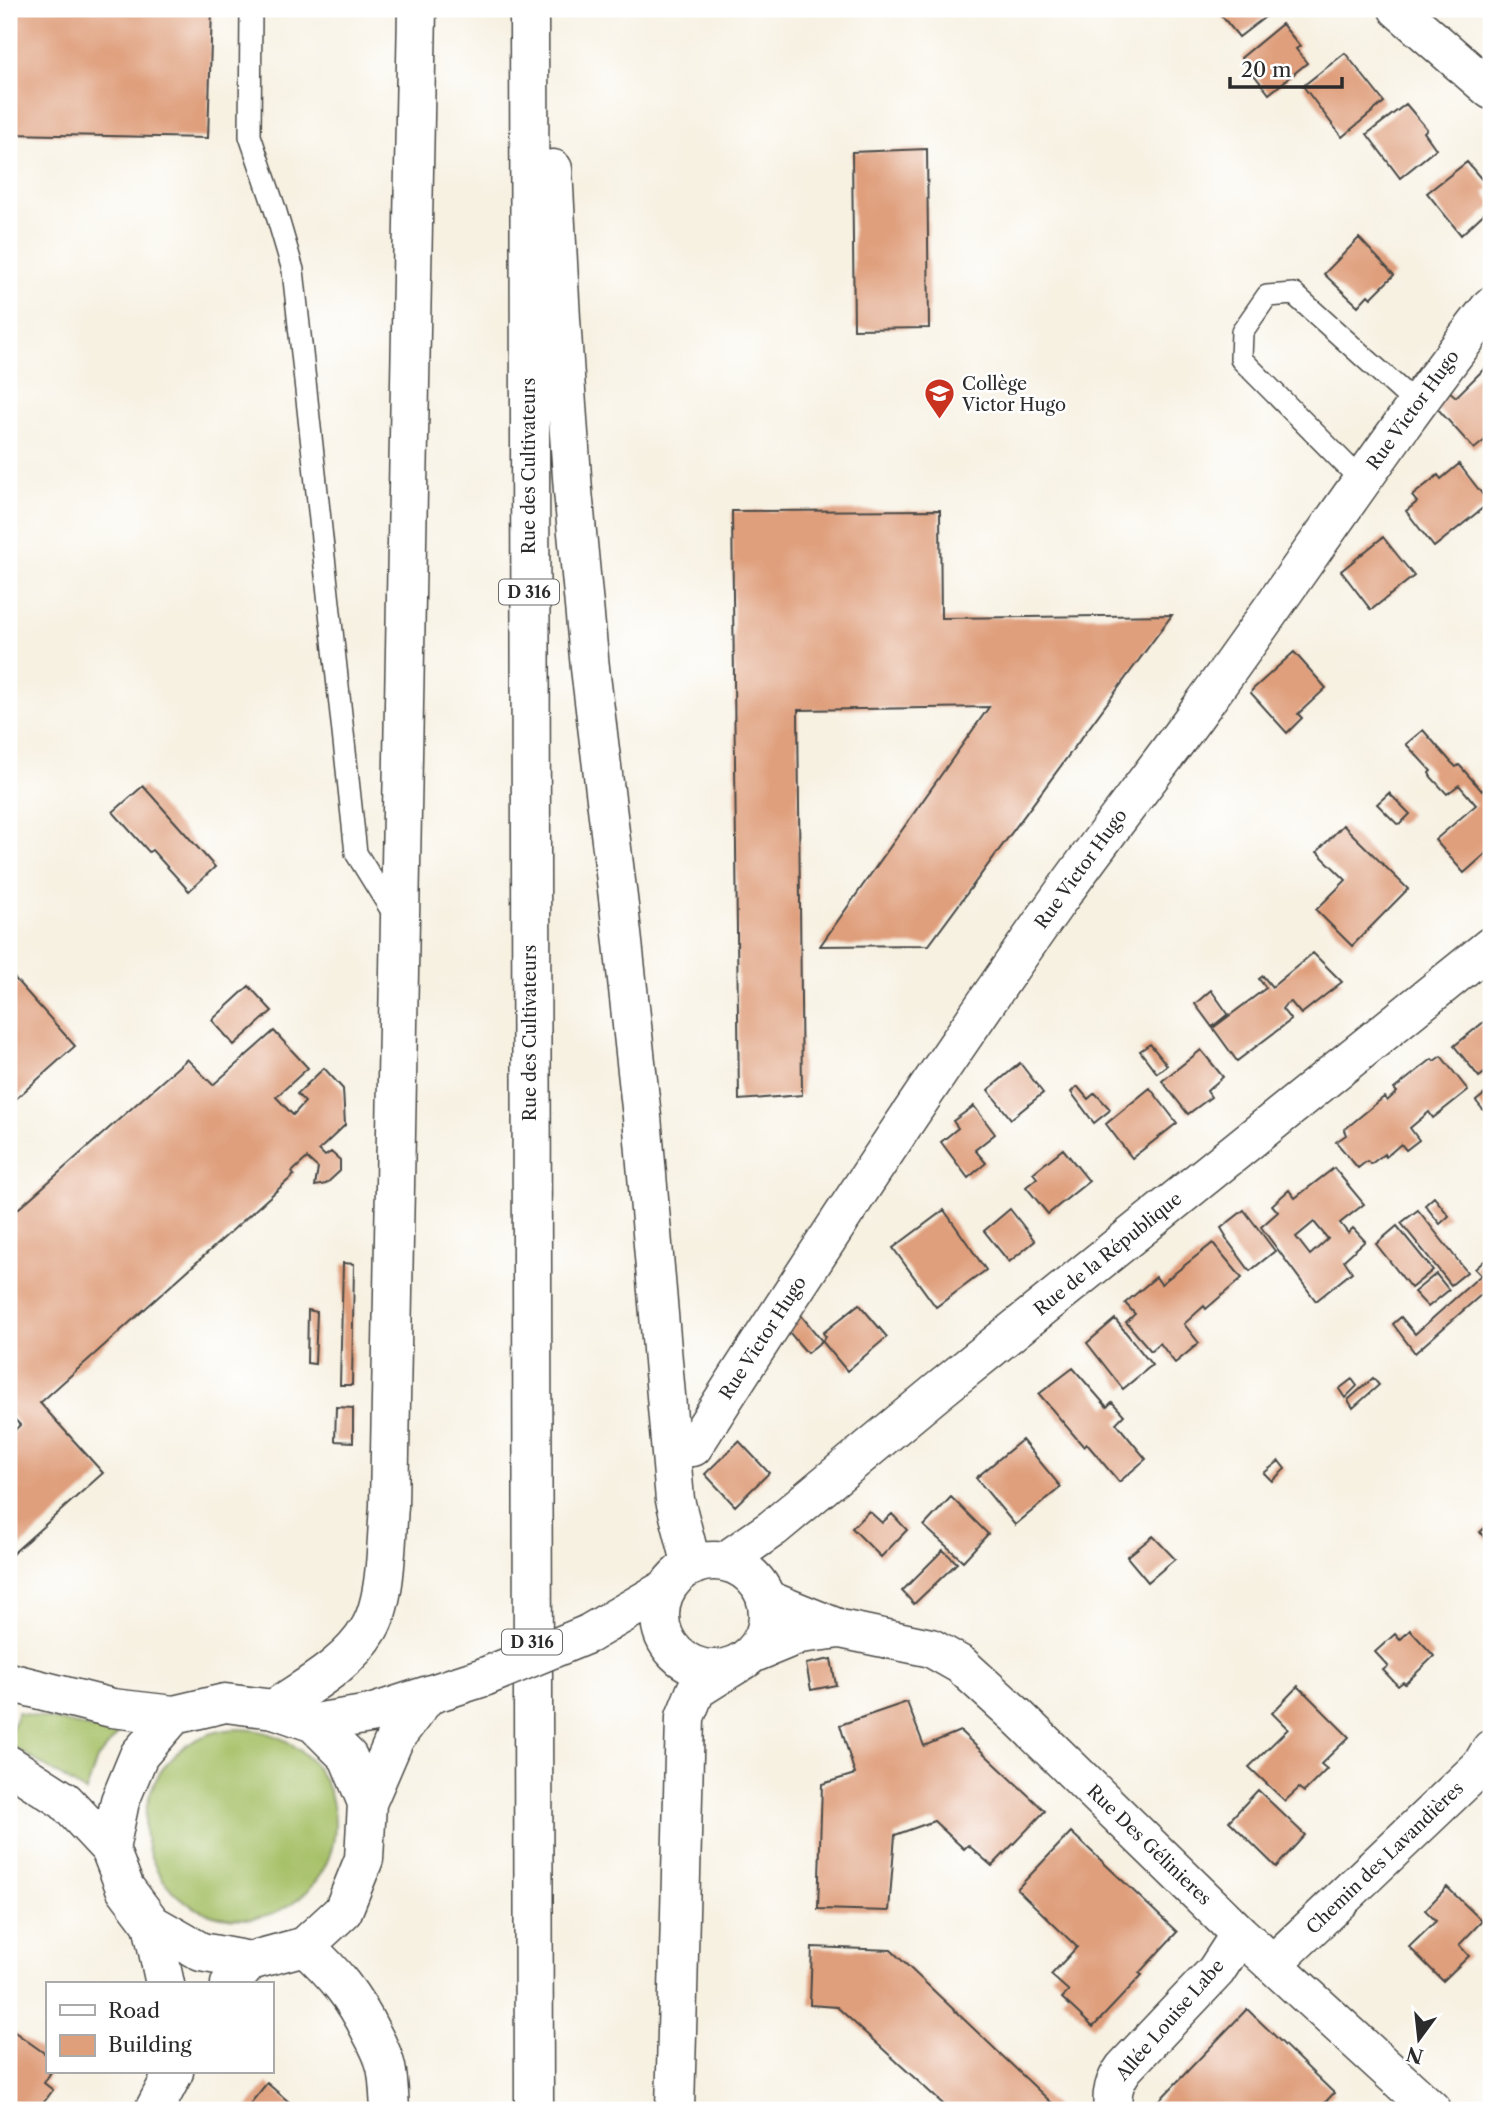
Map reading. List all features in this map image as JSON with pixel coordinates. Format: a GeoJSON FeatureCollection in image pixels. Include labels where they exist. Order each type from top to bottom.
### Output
{"type":"FeatureCollection","features":[{"type":"Feature","properties":{"kind":"main road"},"geometry":{"type":"LineString","coordinates":[[274,1709],[333,1668],[356,1647],[370,1628],[382,1587],[389,1506],[417,9]]}},
{"type":"Feature","properties":{"kind":"main road","name":"Rue des Cultivateurs"},"geometry":{"type":"LineString","coordinates":[[529,9],[534,2110]]}},
{"type":"Feature","properties":{"kind":"main road"},"geometry":{"type":"LineString","coordinates":[[548,9],[561,319],[575,505],[590,668],[642,1116],[675,1500],[720,1578],[769,1613],[762,1641],[744,1660],[696,1690],[685,1717],[675,2110]]}},
{"type":"Feature","properties":{"kind":"main road"},"geometry":{"type":"LineString","coordinates":[[1398,9],[1491,90]]}},
{"type":"Feature","properties":{"kind":"main road","name":"Rue Victor Hugo"},"geometry":{"type":"LineString","coordinates":[[693,1447],[933,1079],[1060,897],[1200,709],[1416,404],[1491,306]]}},
{"type":"Feature","properties":{"kind":"main road","name":"Rue de la République"},"geometry":{"type":"LineString","coordinates":[[720,1578],[773,1528],[959,1375],[1491,946]]}},
{"type":"Feature","properties":{"kind":"main road"},"geometry":{"type":"LineString","coordinates":[[314,1723],[370,1714],[484,1677],[720,1578]]}},
{"type":"Feature","properties":{"kind":"main road"},"geometry":{"type":"LineString","coordinates":[[720,1578],[660,1612],[664,1636],[682,1660],[698,1668],[716,1670],[744,1660]]}},
{"type":"Feature","properties":{"kind":"main road","name":"Rue Des Gélinieres"},"geometry":{"type":"LineString","coordinates":[[720,1578],[840,1629],[931,1648],[961,1665],[1017,1716],[1240,1934],[1432,2110]]}},
{"type":"Feature","properties":{"kind":"main road","name":"Rue Des Gélinieres"},"geometry":{"type":"LineString","coordinates":[[744,1660],[800,1634],[840,1629]]}},
{"type":"Feature","properties":{"kind":"main road"},"geometry":{"type":"LineString","coordinates":[[589,1634],[670,1647]]}},
{"type":"Feature","properties":{"kind":"main road"},"geometry":{"type":"LineString","coordinates":[[9,1682],[112,1708],[174,1715],[225,1703],[274,1709],[314,1723],[348,1757],[367,1803]]}},
{"type":"Feature","properties":{"kind":"main road"},"geometry":{"type":"LineString","coordinates":[[9,1765],[65,1801],[110,1849],[125,1888],[152,1924],[240,1973],[305,1946],[343,1911],[364,1859],[367,1803],[395,1738],[426,1697]]}},
{"type":"Feature","properties":{"kind":"main road"},"geometry":{"type":"LineString","coordinates":[[110,1849],[120,1801],[139,1755],[174,1715]]}},
{"type":"Feature","properties":{"kind":"main road","name":"Chemin des Lavandières"},"geometry":{"type":"LineString","coordinates":[[1274,1963],[1481,1766],[1491,1749]]}},
{"type":"Feature","properties":{"kind":"main road"},"geometry":{"type":"LineString","coordinates":[[152,1924],[166,1982]]}},
{"type":"Feature","properties":{"kind":"main road","name":"Allée Louise Labe"},"geometry":{"type":"LineString","coordinates":[[1112,2110],[1111,2096],[1115,2081],[1124,2068],[1216,1971],[1240,1934]]}},
{"type":"Feature","properties":{"kind":"main road"},"geometry":{"type":"LineString","coordinates":[[305,1946],[347,1989],[379,2045],[386,2065],[390,2110]]}},
{"type":"Feature","properties":{"kind":"lane"},"geometry":{"type":"LineString","coordinates":[[251,9],[250,136],[293,270],[356,853],[400,925]]}},
{"type":"Feature","properties":{"kind":"lane"},"geometry":{"type":"LineString","coordinates":[[1362,481],[1241,359],[1242,332],[1254,314],[1267,296],[1294,294],[1416,404]]}},
{"type":"Feature","properties":{"kind":"green space"},"geometry":{"type":"Polygon","coordinates":[[[18,1712],[118,1734],[97,1759],[86,1792],[9,1744],[9,1736],[18,1712]]]}},
{"type":"Feature","properties":{"kind":"green space"},"geometry":{"type":"Polygon","coordinates":[[[240,1729],[276,1737],[293,1745],[307,1757],[319,1771],[327,1788],[335,1824],[327,1860],[319,1877],[307,1891],[293,1903],[276,1911],[240,1919],[204,1911],[187,1903],[173,1891],[161,1877],[153,1860],[145,1824],[153,1788],[161,1771],[173,1757],[187,1745],[204,1737],[240,1729]]]}},
{"type":"Feature","properties":{"kind":"building"},"geometry":{"type":"Polygon","coordinates":[[[9,9],[212,9],[208,138],[9,134],[9,9]]]}},
{"type":"Feature","properties":{"kind":"building"},"geometry":{"type":"Polygon","coordinates":[[[1216,9],[1271,9],[1273,11],[1239,37],[1216,9]]]}},
{"type":"Feature","properties":{"kind":"building"},"geometry":{"type":"Polygon","coordinates":[[[1282,24],[1300,46],[1296,49],[1307,63],[1269,94],[1241,58],[1282,24]]]}},
{"type":"Feature","properties":{"kind":"building"},"geometry":{"type":"Polygon","coordinates":[[[1345,53],[1384,102],[1342,137],[1303,86],[1345,53]]]}},
{"type":"Feature","properties":{"kind":"building"},"geometry":{"type":"Polygon","coordinates":[[[1406,104],[1427,129],[1424,132],[1436,149],[1400,178],[1367,134],[1406,104]]]}},
{"type":"Feature","properties":{"kind":"building"},"geometry":{"type":"Polygon","coordinates":[[[927,149],[929,328],[854,329],[852,152],[927,149]]]}},
{"type":"Feature","properties":{"kind":"building"},"geometry":{"type":"Polygon","coordinates":[[[1467,162],[1489,188],[1484,193],[1491,201],[1491,207],[1461,235],[1427,193],[1467,162]]]}},
{"type":"Feature","properties":{"kind":"building"},"geometry":{"type":"Polygon","coordinates":[[[1359,238],[1394,275],[1371,298],[1368,295],[1358,306],[1324,274],[1359,238]]]}},
{"type":"Feature","properties":{"kind":"building"},"geometry":{"type":"Polygon","coordinates":[[[1489,364],[1491,437],[1474,449],[1436,407],[1449,391],[1456,397],[1489,364]]]}},
{"type":"Feature","properties":{"kind":"building"},"geometry":{"type":"Polygon","coordinates":[[[1459,464],[1489,503],[1434,547],[1406,511],[1417,502],[1412,496],[1438,475],[1441,479],[1459,464]]]}},
{"type":"Feature","properties":{"kind":"building"},"geometry":{"type":"Polygon","coordinates":[[[940,510],[941,618],[1172,615],[929,945],[820,946],[989,707],[798,710],[802,1095],[739,1100],[732,511],[940,510]]]}},
{"type":"Feature","properties":{"kind":"building"},"geometry":{"type":"Polygon","coordinates":[[[1383,537],[1414,576],[1371,610],[1341,571],[1383,537]]]}},
{"type":"Feature","properties":{"kind":"building"},"geometry":{"type":"Polygon","coordinates":[[[1294,652],[1326,688],[1298,714],[1302,718],[1287,733],[1251,693],[1294,652]]]}},
{"type":"Feature","properties":{"kind":"building"},"geometry":{"type":"Polygon","coordinates":[[[1423,730],[1451,762],[1456,767],[1459,765],[1482,791],[1491,783],[1491,849],[1464,873],[1435,840],[1476,805],[1459,785],[1447,794],[1431,777],[1431,771],[1406,744],[1423,730]]]}},
{"type":"Feature","properties":{"kind":"building"},"geometry":{"type":"Polygon","coordinates":[[[143,786],[215,867],[189,891],[113,812],[143,786]]]}},
{"type":"Feature","properties":{"kind":"building"},"geometry":{"type":"Polygon","coordinates":[[[1389,793],[1410,814],[1401,823],[1397,824],[1377,804],[1389,793]]]}},
{"type":"Feature","properties":{"kind":"building"},"geometry":{"type":"Polygon","coordinates":[[[1343,825],[1408,889],[1352,946],[1316,910],[1346,880],[1317,852],[1343,825]]]}},
{"type":"Feature","properties":{"kind":"building"},"geometry":{"type":"Polygon","coordinates":[[[1313,953],[1342,982],[1301,1014],[1291,1002],[1286,1004],[1282,1009],[1291,1020],[1237,1061],[1213,1028],[1266,988],[1259,979],[1263,976],[1272,987],[1313,953]]]}},
{"type":"Feature","properties":{"kind":"building"},"geometry":{"type":"Polygon","coordinates":[[[9,972],[75,1046],[9,1105],[9,972]]]}},
{"type":"Feature","properties":{"kind":"building"},"geometry":{"type":"Polygon","coordinates":[[[249,986],[272,1011],[234,1045],[212,1020],[249,986]]]}},
{"type":"Feature","properties":{"kind":"building"},"geometry":{"type":"Polygon","coordinates":[[[1211,990],[1228,1014],[1212,1027],[1195,1004],[1211,990]]]}},
{"type":"Feature","properties":{"kind":"building"},"geometry":{"type":"Polygon","coordinates":[[[1485,1021],[1491,1028],[1491,1068],[1479,1077],[1454,1046],[1485,1021]]]}},
{"type":"Feature","properties":{"kind":"building"},"geometry":{"type":"Polygon","coordinates":[[[274,1031],[308,1068],[276,1097],[293,1115],[305,1102],[297,1094],[324,1068],[343,1089],[345,1125],[319,1150],[325,1156],[331,1152],[340,1160],[340,1171],[326,1184],[315,1186],[318,1168],[307,1158],[292,1172],[294,1175],[40,1403],[103,1473],[9,1557],[9,1431],[11,1434],[20,1425],[9,1413],[9,1217],[187,1059],[213,1085],[274,1031]]]}},
{"type":"Feature","properties":{"kind":"building"},"geometry":{"type":"Polygon","coordinates":[[[1150,1044],[1167,1065],[1157,1073],[1140,1051],[1150,1044]]]}},
{"type":"Feature","properties":{"kind":"building"},"geometry":{"type":"Polygon","coordinates":[[[1201,1050],[1223,1077],[1207,1091],[1211,1097],[1188,1114],[1162,1081],[1201,1050]]]}},
{"type":"Feature","properties":{"kind":"building"},"geometry":{"type":"Polygon","coordinates":[[[1441,1056],[1468,1090],[1433,1118],[1429,1112],[1410,1128],[1419,1140],[1406,1150],[1401,1144],[1386,1157],[1384,1154],[1371,1164],[1367,1161],[1358,1168],[1336,1142],[1346,1135],[1344,1130],[1384,1097],[1387,1101],[1397,1092],[1394,1089],[1432,1059],[1434,1061],[1441,1056]]]}},
{"type":"Feature","properties":{"kind":"building"},"geometry":{"type":"Polygon","coordinates":[[[1020,1063],[1043,1093],[1011,1119],[988,1090],[1020,1063]]]}},
{"type":"Feature","properties":{"kind":"building"},"geometry":{"type":"Polygon","coordinates":[[[1076,1087],[1088,1099],[1095,1093],[1109,1111],[1094,1123],[1071,1092],[1076,1087]]]}},
{"type":"Feature","properties":{"kind":"building"},"geometry":{"type":"Polygon","coordinates":[[[1150,1088],[1177,1123],[1132,1158],[1106,1124],[1150,1088]]]}},
{"type":"Feature","properties":{"kind":"building"},"geometry":{"type":"Polygon","coordinates":[[[1485,1094],[1491,1102],[1491,1113],[1488,1116],[1476,1101],[1485,1094]]]}},
{"type":"Feature","properties":{"kind":"building"},"geometry":{"type":"Polygon","coordinates":[[[974,1106],[995,1134],[975,1150],[986,1163],[968,1178],[941,1142],[958,1128],[953,1121],[974,1106]]]}},
{"type":"Feature","properties":{"kind":"building"},"geometry":{"type":"Polygon","coordinates":[[[1063,1149],[1089,1181],[1048,1214],[1026,1187],[1037,1178],[1033,1173],[1063,1149]]]}},
{"type":"Feature","properties":{"kind":"building"},"geometry":{"type":"Polygon","coordinates":[[[1334,1168],[1364,1204],[1340,1223],[1348,1233],[1353,1228],[1365,1241],[1344,1260],[1352,1272],[1316,1301],[1261,1227],[1278,1212],[1272,1205],[1289,1190],[1295,1198],[1334,1168]],[[1314,1222],[1296,1237],[1310,1255],[1328,1239],[1314,1222]]]}},
{"type":"Feature","properties":{"kind":"building"},"geometry":{"type":"Polygon","coordinates":[[[1434,1197],[1449,1216],[1440,1224],[1425,1205],[1434,1197]]]}},
{"type":"Feature","properties":{"kind":"building"},"geometry":{"type":"Polygon","coordinates":[[[1010,1209],[1035,1241],[1009,1262],[984,1231],[1010,1209]]]}},
{"type":"Feature","properties":{"kind":"building"},"geometry":{"type":"Polygon","coordinates":[[[944,1210],[986,1270],[936,1307],[893,1248],[944,1210]]]}},
{"type":"Feature","properties":{"kind":"building"},"geometry":{"type":"Polygon","coordinates":[[[1244,1210],[1275,1251],[1250,1271],[1221,1228],[1244,1210]]]}},
{"type":"Feature","properties":{"kind":"building"},"geometry":{"type":"Polygon","coordinates":[[[1418,1210],[1467,1272],[1451,1285],[1401,1223],[1418,1210]]]}},
{"type":"Feature","properties":{"kind":"building"},"geometry":{"type":"Polygon","coordinates":[[[1397,1226],[1433,1270],[1411,1288],[1376,1244],[1397,1226]]]}},
{"type":"Feature","properties":{"kind":"building"},"geometry":{"type":"Polygon","coordinates":[[[1213,1243],[1242,1278],[1184,1324],[1199,1343],[1175,1363],[1160,1343],[1151,1351],[1126,1322],[1135,1314],[1125,1303],[1156,1277],[1161,1284],[1213,1243]]]}},
{"type":"Feature","properties":{"kind":"building"},"geometry":{"type":"Polygon","coordinates":[[[1491,1255],[1491,1286],[1415,1353],[1393,1324],[1401,1317],[1415,1334],[1481,1275],[1475,1269],[1491,1255]]]}},
{"type":"Feature","properties":{"kind":"building"},"geometry":{"type":"Polygon","coordinates":[[[343,1263],[354,1264],[352,1385],[340,1385],[343,1263]]]}},
{"type":"Feature","properties":{"kind":"building"},"geometry":{"type":"Polygon","coordinates":[[[1436,1274],[1449,1290],[1428,1307],[1414,1292],[1436,1274]]]}},
{"type":"Feature","properties":{"kind":"building"},"geometry":{"type":"Polygon","coordinates":[[[859,1304],[887,1337],[847,1371],[822,1341],[826,1337],[823,1333],[859,1304]]]}},
{"type":"Feature","properties":{"kind":"building"},"geometry":{"type":"Polygon","coordinates":[[[308,1310],[317,1312],[315,1364],[307,1363],[308,1310]]]}},
{"type":"Feature","properties":{"kind":"building"},"geometry":{"type":"Polygon","coordinates":[[[800,1314],[822,1341],[807,1353],[789,1332],[800,1314]]]}},
{"type":"Feature","properties":{"kind":"building"},"geometry":{"type":"Polygon","coordinates":[[[1115,1319],[1152,1365],[1123,1389],[1087,1343],[1115,1319]]]}},
{"type":"Feature","properties":{"kind":"building"},"geometry":{"type":"Polygon","coordinates":[[[1073,1368],[1107,1407],[1112,1402],[1124,1415],[1116,1423],[1146,1459],[1119,1482],[1087,1444],[1084,1447],[1039,1394],[1073,1368]]]}},
{"type":"Feature","properties":{"kind":"building"},"geometry":{"type":"Polygon","coordinates":[[[1373,1378],[1379,1385],[1353,1408],[1348,1400],[1373,1378]]]}},
{"type":"Feature","properties":{"kind":"building"},"geometry":{"type":"Polygon","coordinates":[[[1352,1379],[1357,1386],[1345,1398],[1339,1389],[1352,1379]]]}},
{"type":"Feature","properties":{"kind":"building"},"geometry":{"type":"Polygon","coordinates":[[[336,1407],[353,1408],[353,1442],[335,1441],[336,1407]]]}},
{"type":"Feature","properties":{"kind":"building"},"geometry":{"type":"Polygon","coordinates":[[[1022,1440],[1061,1487],[1015,1525],[976,1478],[1022,1440]]]}},
{"type":"Feature","properties":{"kind":"building"},"geometry":{"type":"Polygon","coordinates":[[[739,1441],[769,1473],[735,1506],[705,1474],[739,1441]]]}},
{"type":"Feature","properties":{"kind":"building"},"geometry":{"type":"Polygon","coordinates":[[[1279,1461],[1285,1469],[1272,1481],[1264,1473],[1279,1461]]]}},
{"type":"Feature","properties":{"kind":"building"},"geometry":{"type":"Polygon","coordinates":[[[951,1497],[988,1534],[963,1561],[924,1526],[951,1497]]]}},
{"type":"Feature","properties":{"kind":"building"},"geometry":{"type":"Polygon","coordinates":[[[869,1511],[882,1523],[892,1514],[907,1530],[881,1557],[852,1528],[869,1511]]]}},
{"type":"Feature","properties":{"kind":"building"},"geometry":{"type":"Polygon","coordinates":[[[1491,1522],[1491,1538],[1487,1541],[1480,1532],[1491,1522]]]}},
{"type":"Feature","properties":{"kind":"building"},"geometry":{"type":"Polygon","coordinates":[[[1153,1536],[1175,1559],[1148,1582],[1127,1557],[1153,1536]]]}},
{"type":"Feature","properties":{"kind":"building"},"geometry":{"type":"Polygon","coordinates":[[[943,1550],[957,1563],[914,1604],[902,1591],[943,1550]]]}},
{"type":"Feature","properties":{"kind":"building"},"geometry":{"type":"Polygon","coordinates":[[[1410,1630],[1434,1656],[1405,1684],[1403,1682],[1398,1686],[1383,1670],[1388,1666],[1375,1652],[1395,1634],[1400,1640],[1410,1630]]]}},
{"type":"Feature","properties":{"kind":"building"},"geometry":{"type":"Polygon","coordinates":[[[831,1659],[836,1685],[811,1690],[806,1664],[831,1659]]]}},
{"type":"Feature","properties":{"kind":"building"},"geometry":{"type":"Polygon","coordinates":[[[1298,1686],[1349,1737],[1321,1764],[1327,1769],[1304,1792],[1299,1788],[1285,1801],[1249,1767],[1288,1729],[1272,1713],[1298,1686]]]}},
{"type":"Feature","properties":{"kind":"building"},"geometry":{"type":"Polygon","coordinates":[[[907,1702],[924,1746],[960,1731],[1045,1811],[992,1866],[968,1845],[964,1849],[934,1821],[895,1835],[889,1911],[818,1909],[822,1784],[855,1774],[840,1725],[907,1702]]]}},
{"type":"Feature","properties":{"kind":"building"},"geometry":{"type":"Polygon","coordinates":[[[1258,1790],[1305,1835],[1276,1867],[1229,1821],[1258,1790]]]}},
{"type":"Feature","properties":{"kind":"building"},"geometry":{"type":"Polygon","coordinates":[[[1071,1832],[1177,1932],[1139,1973],[1142,1975],[1093,2027],[1062,1998],[1069,1991],[1051,1975],[1077,1947],[1017,1889],[1071,1832]]]}},
{"type":"Feature","properties":{"kind":"building"},"geometry":{"type":"Polygon","coordinates":[[[1447,1887],[1482,1921],[1459,1945],[1469,1956],[1443,1981],[1409,1947],[1436,1921],[1425,1910],[1447,1887]]]}},
{"type":"Feature","properties":{"kind":"building"},"geometry":{"type":"Polygon","coordinates":[[[812,1947],[891,1950],[1055,2106],[1051,2110],[937,2110],[943,2104],[837,2007],[810,2005],[812,1947]]]}},
{"type":"Feature","properties":{"kind":"building"},"geometry":{"type":"Polygon","coordinates":[[[1247,2009],[1334,2093],[1318,2110],[1159,2110],[1154,2106],[1247,2009]]]}},
{"type":"Feature","properties":{"kind":"building"},"geometry":{"type":"Polygon","coordinates":[[[9,2028],[46,2054],[46,2074],[50,2074],[44,2083],[53,2090],[38,2110],[9,2110],[9,2028]]]}},
{"type":"Feature","properties":{"kind":"building"},"geometry":{"type":"Polygon","coordinates":[[[267,2083],[296,2108],[245,2110],[267,2083]]]}},
{"type":"Feature","properties":{"kind":"place","name":"Collège Victor Hugo"},"geometry":{"type":"Point","coordinates":[939,421]}}]}
